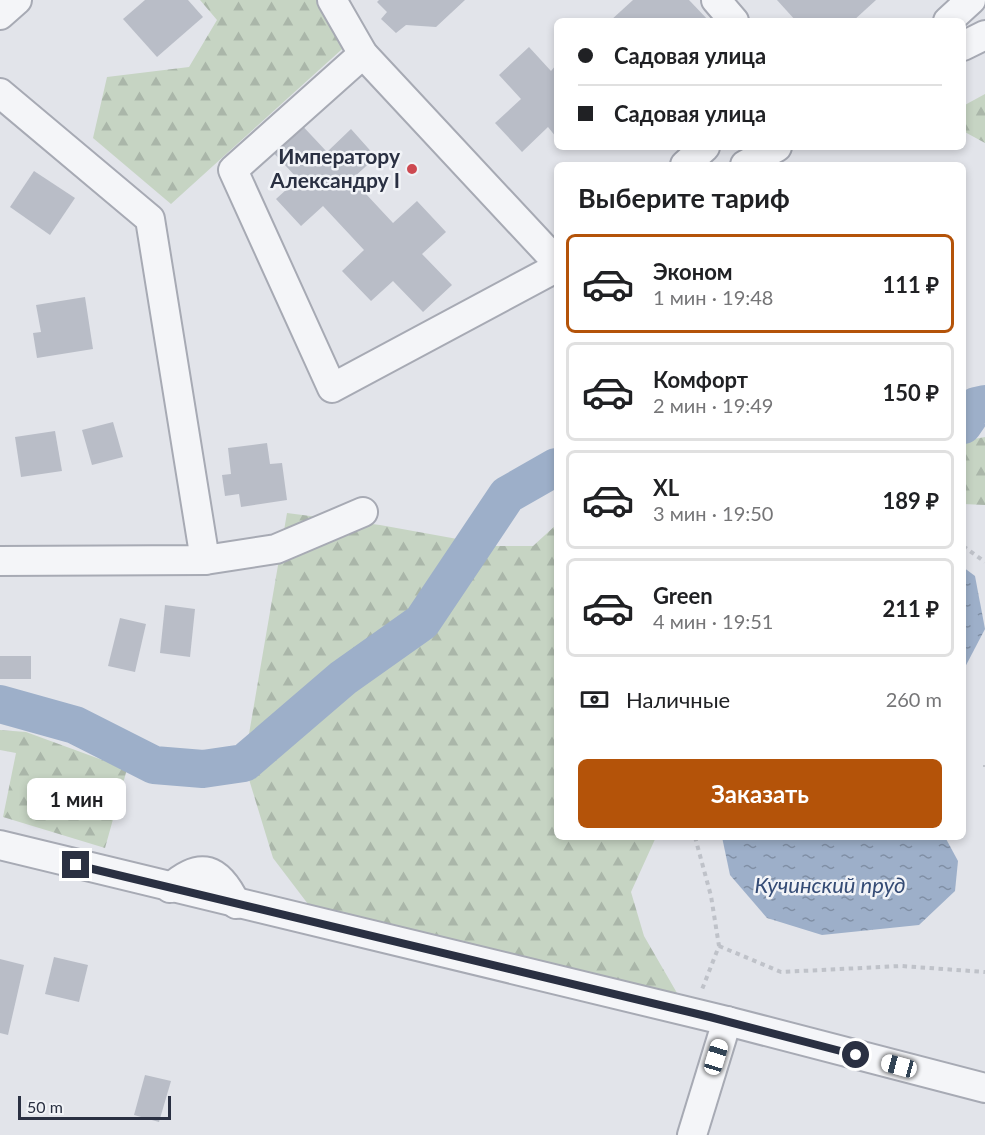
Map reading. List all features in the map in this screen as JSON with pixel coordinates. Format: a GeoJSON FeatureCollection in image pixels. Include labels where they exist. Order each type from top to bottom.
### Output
{"type":"FeatureCollection","features":[{"type":"Feature","properties":{"kind":"street"},"geometry":{"type":"LineString","coordinates":[[0,15],[17,0]]}},
{"type":"Feature","properties":{"kind":"street"},"geometry":{"type":"LineString","coordinates":[[332,0],[363,54],[554,259]]}},
{"type":"Feature","properties":{"kind":"street"},"geometry":{"type":"LineString","coordinates":[[716,0],[731,18]]}},
{"type":"Feature","properties":{"kind":"street"},"geometry":{"type":"LineString","coordinates":[[951,18],[971,0]]}},
{"type":"Feature","properties":{"kind":"street"},"geometry":{"type":"LineString","coordinates":[[966,44],[985,34]]}},
{"type":"Feature","properties":{"kind":"street"},"geometry":{"type":"LineString","coordinates":[[363,54],[233,170],[332,388],[554,269]]}},
{"type":"Feature","properties":{"kind":"street"},"geometry":{"type":"LineString","coordinates":[[0,93],[150,219],[205,560]]}},
{"type":"Feature","properties":{"kind":"street"},"geometry":{"type":"LineString","coordinates":[[689,162],[702,150]]}},
{"type":"Feature","properties":{"kind":"street"},"geometry":{"type":"LineString","coordinates":[[750,162],[772,150]]}},
{"type":"Feature","properties":{"kind":"street"},"geometry":{"type":"LineString","coordinates":[[0,561],[205,560],[276,549],[363,512]]}},
{"type":"Feature","properties":{"kind":"street"},"geometry":{"type":"LineString","coordinates":[[0,845],[236,904],[727,1021],[985,1088]]}},
{"type":"Feature","properties":{"kind":"street"},"geometry":{"type":"LineString","coordinates":[[692,1135],[727,1021]]}},
{"type":"Feature","properties":{"kind":"path"},"geometry":{"type":"LineString","coordinates":[[966,548],[985,562]]}},
{"type":"Feature","properties":{"kind":"path"},"geometry":{"type":"LineString","coordinates":[[693,1013],[719,946],[711,896],[697,840]]}},
{"type":"Feature","properties":{"kind":"path"},"geometry":{"type":"LineString","coordinates":[[719,946],[781,972],[901,966],[985,972]]}},
{"type":"Feature","properties":{"kind":"green space"},"geometry":{"type":"Polygon","coordinates":[[[200,0],[327,0],[351,41],[171,204],[93,138],[107,77],[189,67],[217,20],[200,0]]]}},
{"type":"Feature","properties":{"kind":"green space"},"geometry":{"type":"Polygon","coordinates":[[[985,94],[985,143],[966,133],[966,104],[985,94]]]}},
{"type":"Feature","properties":{"kind":"green space"},"geometry":{"type":"Polygon","coordinates":[[[985,437],[985,505],[966,504],[966,440],[985,437]]]}},
{"type":"Feature","properties":{"kind":"green space"},"geometry":{"type":"Polygon","coordinates":[[[287,513],[380,525],[496,546],[533,546],[554,527],[554,840],[655,840],[631,892],[644,936],[677,993],[369,930],[311,908],[273,858],[244,763],[287,513]]]}},
{"type":"Feature","properties":{"kind":"green space"},"geometry":{"type":"Polygon","coordinates":[[[0,730],[26,732],[127,769],[105,848],[3,817],[16,753],[0,750],[0,730]]]}},
{"type":"Feature","properties":{"kind":"water"},"geometry":{"type":"Polygon","coordinates":[[[966,569],[975,576],[985,629],[966,665],[966,569]]]}},
{"type":"Feature","properties":{"kind":"water","name":"Кучинский пруд"},"geometry":{"type":"Polygon","coordinates":[[[723,840],[947,840],[958,861],[955,891],[919,925],[822,935],[767,918],[730,875],[723,840]]]}},
{"type":"Feature","properties":{"kind":"building"},"geometry":{"type":"Polygon","coordinates":[[[145,0],[188,0],[203,17],[157,57],[123,19],[145,0]]]}},
{"type":"Feature","properties":{"kind":"building"},"geometry":{"type":"Polygon","coordinates":[[[379,0],[465,0],[436,27],[406,25],[396,33],[381,19],[387,12],[377,2],[379,0]]]}},
{"type":"Feature","properties":{"kind":"building"},"geometry":{"type":"Polygon","coordinates":[[[633,0],[689,0],[706,18],[613,18],[633,0]]]}},
{"type":"Feature","properties":{"kind":"building"},"geometry":{"type":"Polygon","coordinates":[[[777,0],[876,0],[856,18],[793,18],[777,0]]]}},
{"type":"Feature","properties":{"kind":"building"},"geometry":{"type":"Polygon","coordinates":[[[529,47],[551,71],[554,67],[554,134],[548,127],[522,152],[495,123],[521,99],[499,75],[529,47]]]}},
{"type":"Feature","properties":{"kind":"building"},"geometry":{"type":"Polygon","coordinates":[[[297,120],[327,152],[351,129],[376,157],[352,179],[393,223],[417,201],[446,232],[422,254],[452,285],[423,312],[393,281],[371,301],[342,271],[364,250],[323,206],[301,226],[276,199],[298,179],[268,147],[297,120]]]}},
{"type":"Feature","properties":{"kind":"building"},"geometry":{"type":"Polygon","coordinates":[[[34,171],[75,198],[50,235],[10,207],[34,171]]]}},
{"type":"Feature","properties":{"kind":"building"},"geometry":{"type":"Polygon","coordinates":[[[85,297],[93,349],[37,358],[33,333],[41,332],[36,305],[85,297]]]}},
{"type":"Feature","properties":{"kind":"building"},"geometry":{"type":"Polygon","coordinates":[[[113,422],[123,457],[92,465],[82,430],[113,422]]]}},
{"type":"Feature","properties":{"kind":"building"},"geometry":{"type":"Polygon","coordinates":[[[55,431],[62,471],[21,477],[15,437],[55,431]]]}},
{"type":"Feature","properties":{"kind":"building"},"geometry":{"type":"Polygon","coordinates":[[[267,443],[270,464],[282,463],[287,500],[241,507],[239,494],[225,496],[222,475],[231,474],[228,448],[267,443]]]}},
{"type":"Feature","properties":{"kind":"building"},"geometry":{"type":"Polygon","coordinates":[[[165,605],[195,609],[190,657],[160,653],[165,605]]]}},
{"type":"Feature","properties":{"kind":"building"},"geometry":{"type":"Polygon","coordinates":[[[120,618],[146,624],[135,672],[108,666],[120,618]]]}},
{"type":"Feature","properties":{"kind":"building"},"geometry":{"type":"Polygon","coordinates":[[[0,656],[31,656],[31,679],[0,679],[0,656]]]}},
{"type":"Feature","properties":{"kind":"building"},"geometry":{"type":"Polygon","coordinates":[[[54,957],[88,965],[79,1002],[45,994],[54,957]]]}},
{"type":"Feature","properties":{"kind":"building"},"geometry":{"type":"Polygon","coordinates":[[[0,959],[24,965],[8,1035],[0,1033],[0,959]]]}},
{"type":"Feature","properties":{"kind":"building"},"geometry":{"type":"Polygon","coordinates":[[[145,1075],[171,1081],[159,1122],[134,1115],[145,1075]]]}},
{"type":"Feature","properties":{"kind":"waterway"},"geometry":{"type":"LineString","coordinates":[[966,421],[976,406],[985,404]]}},
{"type":"Feature","properties":{"kind":"waterway"},"geometry":{"type":"LineString","coordinates":[[0,704],[75,725],[154,765],[203,769],[244,763],[343,678],[422,622],[507,495],[554,468]]}},
{"type":"Feature","properties":{"kind":"place","name":"Императору Александру I"},"geometry":{"type":"Point","coordinates":[412,169]}},
{"type":"Feature","properties":{"kind":"route"},"geometry":{"type":"LineString","coordinates":[[76,865],[710,1017],[856,1055]]}}]}
